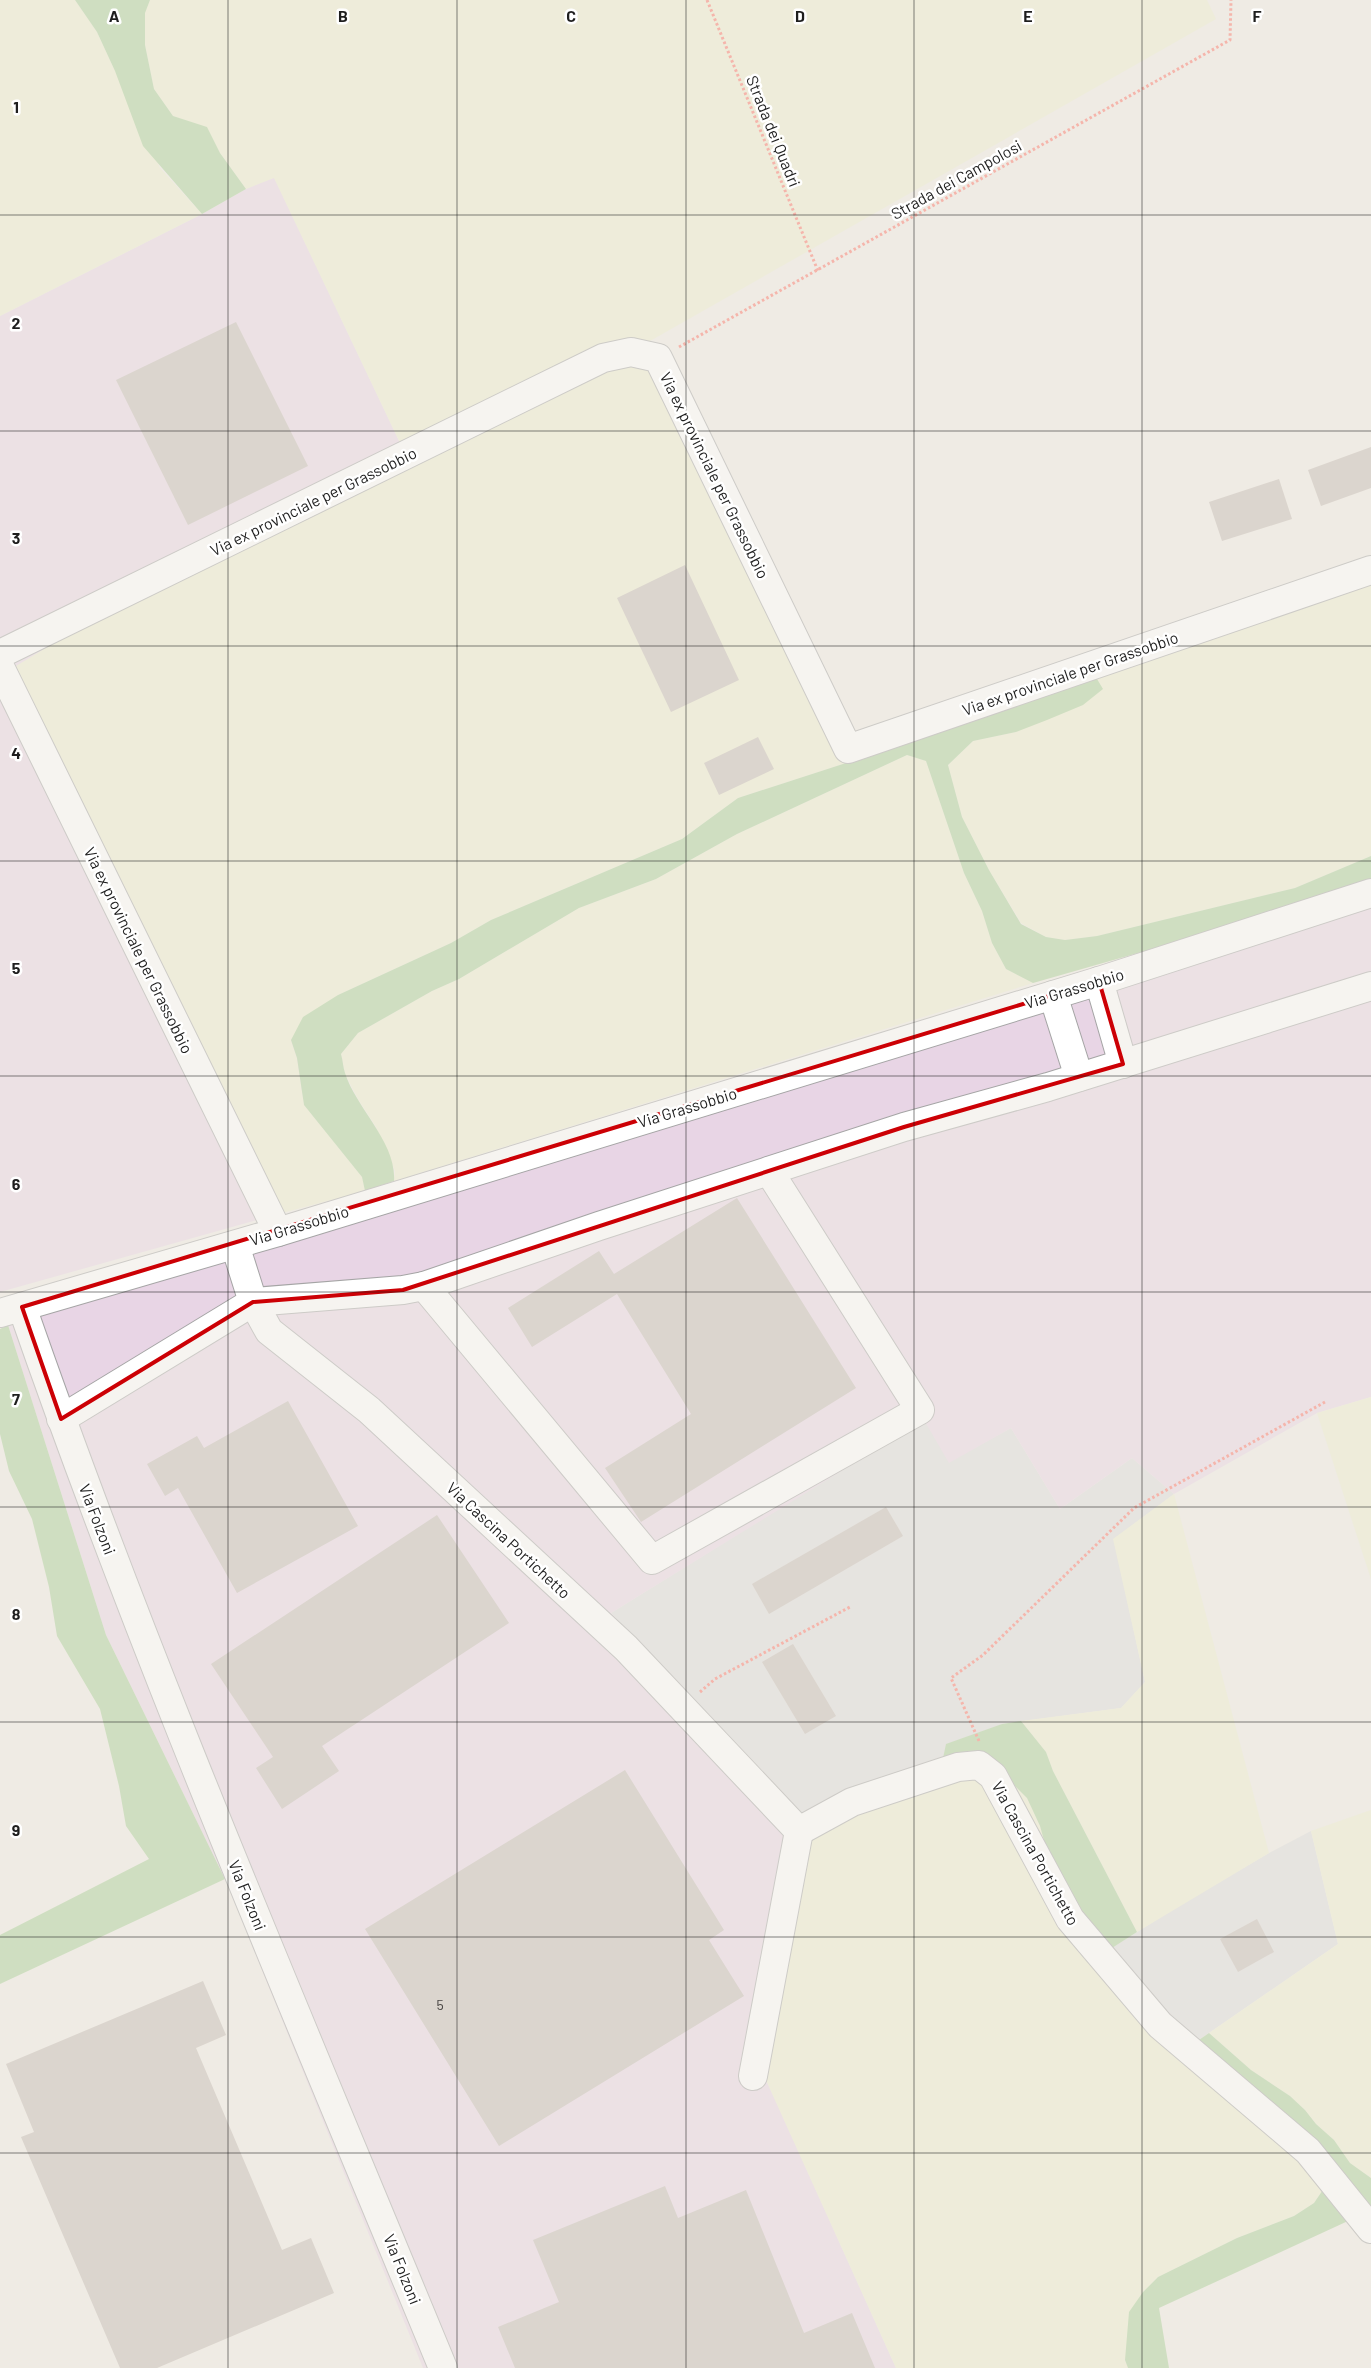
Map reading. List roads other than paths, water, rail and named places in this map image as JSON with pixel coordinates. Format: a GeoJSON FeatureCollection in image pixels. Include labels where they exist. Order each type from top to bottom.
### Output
{"type":"FeatureCollection","features":[{"type":"Feature","properties":{"kind":"street","name":"Via ex provinciale per Grassobbio"},"geometry":{"type":"LineString","coordinates":[[0,654],[603,358],[631,352],[658,358],[848,749],[1371,570]]}},
{"type":"Feature","properties":{"kind":"street","name":"Via ex provinciale per Grassobbio"},"geometry":{"type":"LineString","coordinates":[[0,667],[278,1232]]}},
{"type":"Feature","properties":{"kind":"street","name":"Via Grassobbio"},"geometry":{"type":"LineString","coordinates":[[11,1310],[278,1232],[1099,981],[1371,893]]}},
{"type":"Feature","properties":{"kind":"street"},"geometry":{"type":"LineString","coordinates":[[1099,981],[1123,1064]]}},
{"type":"Feature","properties":{"kind":"street"},"geometry":{"type":"LineString","coordinates":[[61,1419],[253,1302],[403,1290],[424,1286],[904,1127],[1080,1077],[1371,986]]}},
{"type":"Feature","properties":{"kind":"street"},"geometry":{"type":"LineString","coordinates":[[1053,995],[1080,1077]]}},
{"type":"Feature","properties":{"kind":"street"},"geometry":{"type":"LineString","coordinates":[[424,1286],[652,1560],[920,1410],[769,1171]]}},
{"type":"Feature","properties":{"kind":"street","name":"Via Cascina Portichetto"},"geometry":{"type":"LineString","coordinates":[[235,1245],[253,1302],[269,1331],[369,1410],[626,1648],[799,1831],[852,1802],[958,1767],[979,1766],[993,1776],[1070,1919],[1160,2026],[1308,2151],[1371,2229]]}},
{"type":"Feature","properties":{"kind":"street","name":"Via Folzoni"},"geometry":{"type":"LineString","coordinates":[[11,1310],[61,1419],[155,1669],[444,2368]]}},
{"type":"Feature","properties":{"kind":"street"},"geometry":{"type":"LineString","coordinates":[[753,2076],[799,1831]]}}]}
